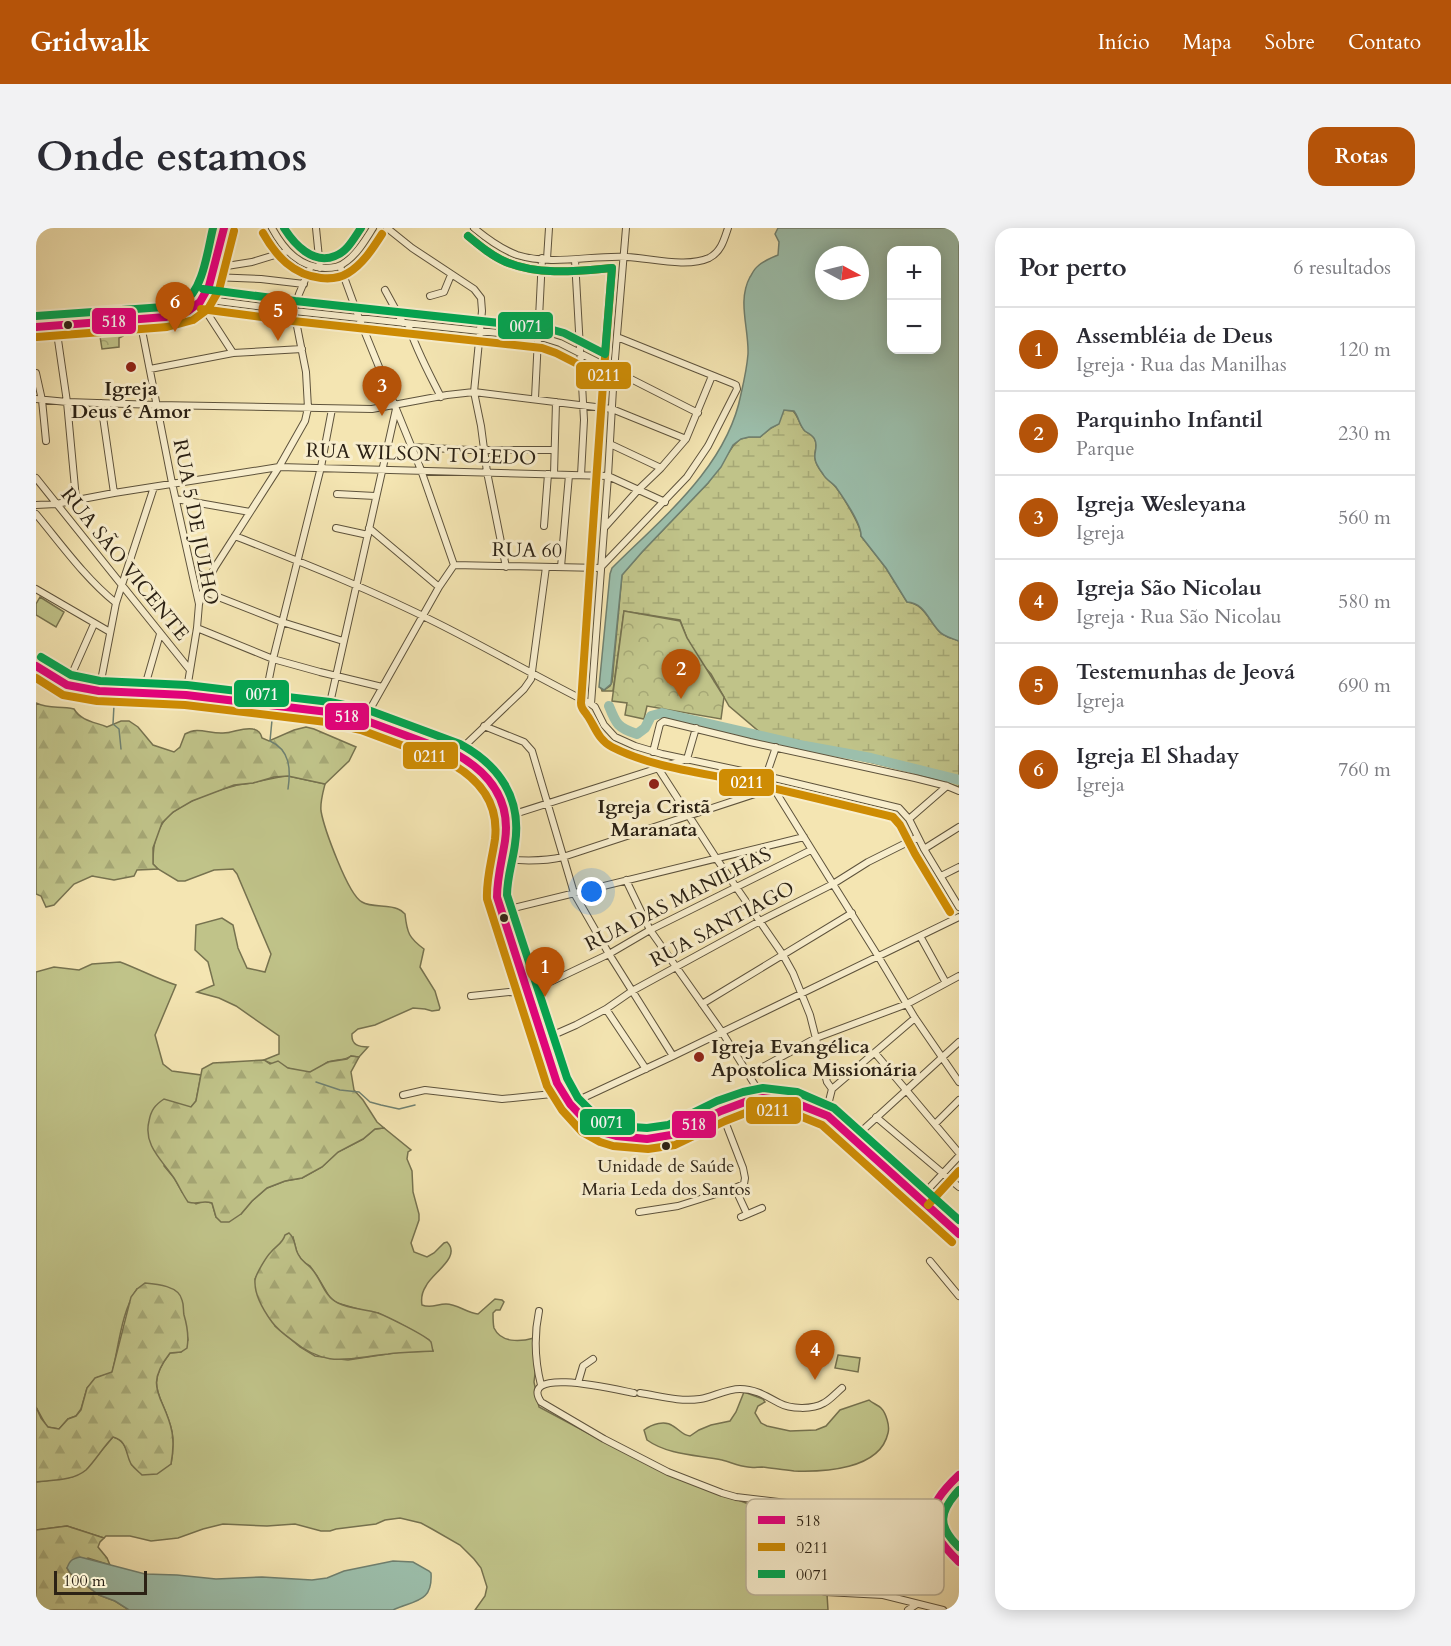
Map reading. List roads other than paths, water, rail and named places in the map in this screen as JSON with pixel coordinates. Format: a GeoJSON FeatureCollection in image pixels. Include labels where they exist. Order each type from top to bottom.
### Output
{"type":"FeatureCollection","features":[{"type":"Feature","properties":{"kind":"main road"},"geometry":{"type":"LineString","coordinates":[[36,327],[166,317],[193,308],[207,292],[224,228]]}},
{"type":"Feature","properties":{"kind":"main road"},"geometry":{"type":"LineString","coordinates":[[36,666],[67,685],[99,691],[186,695],[328,712],[364,720],[470,761],[492,781],[505,818],[506,830],[496,886],[501,911],[549,1063],[562,1093],[588,1124],[605,1133],[639,1140],[671,1135],[744,1102],[763,1098],[793,1102],[828,1116],[958,1231]]}},
{"type":"Feature","properties":{"kind":"main road"},"geometry":{"type":"LineString","coordinates":[[939,1499],[959,1475]]}},
{"type":"Feature","properties":{"kind":"main road"},"geometry":{"type":"LineString","coordinates":[[944,1545],[959,1562]]}},
{"type":"Feature","properties":{"kind":"street"},"geometry":{"type":"LineString","coordinates":[[272,228],[288,251],[298,260],[311,266],[333,268],[349,260],[373,228]]}},
{"type":"Feature","properties":{"kind":"street"},"geometry":{"type":"LineString","coordinates":[[316,228],[320,267]]}},
{"type":"Feature","properties":{"kind":"street"},"geometry":{"type":"LineString","coordinates":[[387,228],[474,289],[482,298],[483,311],[474,392],[506,567]]}},
{"type":"Feature","properties":{"kind":"street"},"geometry":{"type":"LineString","coordinates":[[474,228],[503,249],[517,255],[544,259],[624,257],[689,262],[707,259],[716,253],[721,248],[728,228]]}},
{"type":"Feature","properties":{"kind":"street"},"geometry":{"type":"LineString","coordinates":[[535,398],[544,259],[549,228]]}},
{"type":"Feature","properties":{"kind":"street"},"geometry":{"type":"LineString","coordinates":[[591,704],[626,228]]}},
{"type":"Feature","properties":{"kind":"street"},"geometry":{"type":"LineString","coordinates":[[213,273],[288,251]]}},
{"type":"Feature","properties":{"kind":"street"},"geometry":{"type":"LineString","coordinates":[[574,260],[584,420],[580,475]]}},
{"type":"Feature","properties":{"kind":"street"},"geometry":{"type":"LineString","coordinates":[[199,604],[215,567],[301,430],[308,408],[306,372],[294,311],[311,266]]}},
{"type":"Feature","properties":{"kind":"street"},"geometry":{"type":"LineString","coordinates":[[340,266],[421,470],[453,566],[364,720]]}},
{"type":"Feature","properties":{"kind":"street"},"geometry":{"type":"LineString","coordinates":[[213,273],[304,284]]}},
{"type":"Feature","properties":{"kind":"street"},"geometry":{"type":"LineString","coordinates":[[430,296],[444,292],[451,275]]}},
{"type":"Feature","properties":{"kind":"street"},"geometry":{"type":"LineString","coordinates":[[385,290],[405,324],[441,397]]}},
{"type":"Feature","properties":{"kind":"street"},"geometry":{"type":"LineString","coordinates":[[201,301],[538,338],[560,343],[698,413]]}},
{"type":"Feature","properties":{"kind":"street"},"geometry":{"type":"LineString","coordinates":[[201,301],[233,353]]}},
{"type":"Feature","properties":{"kind":"street","name":"RUA 5 DE JULHO"},"geometry":{"type":"LineString","coordinates":[[140,320],[172,483],[199,604],[186,695]]}},
{"type":"Feature","properties":{"kind":"street"},"geometry":{"type":"LineString","coordinates":[[56,326],[67,402],[76,500]]}},
{"type":"Feature","properties":{"kind":"street"},"geometry":{"type":"LineString","coordinates":[[601,568],[665,502],[697,464],[737,389],[734,384],[617,337]]}},
{"type":"Feature","properties":{"kind":"street"},"geometry":{"type":"LineString","coordinates":[[150,369],[233,353],[302,349]]}},
{"type":"Feature","properties":{"kind":"street"},"geometry":{"type":"LineString","coordinates":[[36,373],[46,441]]}},
{"type":"Feature","properties":{"kind":"street"},"geometry":{"type":"LineString","coordinates":[[605,527],[686,439],[712,376]]}},
{"type":"Feature","properties":{"kind":"street"},"geometry":{"type":"LineString","coordinates":[[39,400],[332,409],[396,407],[474,392],[612,409],[686,439]]}},
{"type":"Feature","properties":{"kind":"street"},"geometry":{"type":"LineString","coordinates":[[544,526],[554,450],[556,402]]}},
{"type":"Feature","properties":{"kind":"street"},"geometry":{"type":"LineString","coordinates":[[101,403],[114,493]]}},
{"type":"Feature","properties":{"kind":"street"},"geometry":{"type":"LineString","coordinates":[[328,712],[396,407]]}},
{"type":"Feature","properties":{"kind":"street"},"geometry":{"type":"LineString","coordinates":[[264,704],[321,467],[332,409]]}},
{"type":"Feature","properties":{"kind":"street"},"geometry":{"type":"LineString","coordinates":[[610,444],[661,468]]}},
{"type":"Feature","properties":{"kind":"street"},"geometry":{"type":"LineString","coordinates":[[412,447],[554,450]]}},
{"type":"Feature","properties":{"kind":"street","name":"RUA WILSON TOLEDO"},"geometry":{"type":"LineString","coordinates":[[56,504],[279,467],[608,476],[665,502]]}},
{"type":"Feature","properties":{"kind":"street"},"geometry":{"type":"LineString","coordinates":[[561,567],[568,475]]}},
{"type":"Feature","properties":{"kind":"street","name":"RUA SÃO VICENTE"},"geometry":{"type":"LineString","coordinates":[[36,478],[190,670]]}},
{"type":"Feature","properties":{"kind":"street"},"geometry":{"type":"LineString","coordinates":[[99,691],[116,603],[154,487]]}},
{"type":"Feature","properties":{"kind":"street"},"geometry":{"type":"LineString","coordinates":[[338,494],[375,496]]}},
{"type":"Feature","properties":{"kind":"street"},"geometry":{"type":"LineString","coordinates":[[176,499],[250,512]]}},
{"type":"Feature","properties":{"kind":"street"},"geometry":{"type":"LineString","coordinates":[[36,505],[56,504]]}},
{"type":"Feature","properties":{"kind":"street"},"geometry":{"type":"LineString","coordinates":[[36,514],[82,569],[116,603]]}},
{"type":"Feature","properties":{"kind":"street"},"geometry":{"type":"LineString","coordinates":[[336,528],[368,532],[440,586]]}},
{"type":"Feature","properties":{"kind":"street"},"geometry":{"type":"LineString","coordinates":[[235,537],[297,561],[423,616],[591,704],[595,707],[604,725],[615,736],[634,746],[894,805],[902,810],[909,819],[959,907]]}},
{"type":"Feature","properties":{"kind":"street","name":"RUA 60"},"geometry":{"type":"LineString","coordinates":[[453,566],[601,568]]}},
{"type":"Feature","properties":{"kind":"street"},"geometry":{"type":"LineString","coordinates":[[456,754],[524,689],[533,674],[546,567]]}},
{"type":"Feature","properties":{"kind":"street"},"geometry":{"type":"LineString","coordinates":[[36,589],[110,632]]}},
{"type":"Feature","properties":{"kind":"street"},"geometry":{"type":"LineString","coordinates":[[203,591],[282,622],[343,641]]}},
{"type":"Feature","properties":{"kind":"street"},"geometry":{"type":"LineString","coordinates":[[67,685],[94,624]]}},
{"type":"Feature","properties":{"kind":"street"},"geometry":{"type":"LineString","coordinates":[[197,628],[273,659],[382,687]]}},
{"type":"Feature","properties":{"kind":"street"},"geometry":{"type":"LineString","coordinates":[[143,693],[160,634]]}},
{"type":"Feature","properties":{"kind":"street"},"geometry":{"type":"LineString","coordinates":[[654,752],[660,724],[664,721],[947,786],[959,791]]}},
{"type":"Feature","properties":{"kind":"street"},"geometry":{"type":"LineString","coordinates":[[484,726],[519,739],[532,751],[574,893],[673,1056]]}},
{"type":"Feature","properties":{"kind":"street"},"geometry":{"type":"LineString","coordinates":[[687,759],[696,728]]}},
{"type":"Feature","properties":{"kind":"street"},"geometry":{"type":"LineString","coordinates":[[776,747],[766,776],[915,1018],[959,1082]]}},
{"type":"Feature","properties":{"kind":"street"},"geometry":{"type":"LineString","coordinates":[[660,768],[666,763],[666,754]]}},
{"type":"Feature","properties":{"kind":"street"},"geometry":{"type":"LineString","coordinates":[[505,818],[687,759]]}},
{"type":"Feature","properties":{"kind":"street"},"geometry":{"type":"LineString","coordinates":[[660,768],[716,858],[783,955],[802,992],[827,1082],[832,1089]]}},
{"type":"Feature","properties":{"kind":"street"},"geometry":{"type":"LineString","coordinates":[[909,819],[947,786]]}},
{"type":"Feature","properties":{"kind":"street"},"geometry":{"type":"LineString","coordinates":[[501,859],[527,861],[563,857],[773,788]]}},
{"type":"Feature","properties":{"kind":"street"},"geometry":{"type":"LineString","coordinates":[[924,849],[959,826]]}},
{"type":"Feature","properties":{"kind":"street"},"geometry":{"type":"LineString","coordinates":[[501,911],[804,837]]}},
{"type":"Feature","properties":{"kind":"street","name":"RUA SANTIAGO"},"geometry":{"type":"LineString","coordinates":[[542,1040],[606,1009],[632,991],[918,837]]}},
{"type":"Feature","properties":{"kind":"street","name":"RUA DAS MANILHAS"},"geometry":{"type":"LineString","coordinates":[[527,993],[609,954],[650,930],[811,850]]}},
{"type":"Feature","properties":{"kind":"street"},"geometry":{"type":"LineString","coordinates":[[941,876],[959,867]]}},
{"type":"Feature","properties":{"kind":"street"},"geometry":{"type":"LineString","coordinates":[[626,880],[650,930],[722,1032],[763,1098]]}},
{"type":"Feature","properties":{"kind":"street"},"geometry":{"type":"LineString","coordinates":[[702,1004],[852,913]]}},
{"type":"Feature","properties":{"kind":"street"},"geometry":{"type":"LineString","coordinates":[[570,1104],[959,916]]}},
{"type":"Feature","properties":{"kind":"street"},"geometry":{"type":"LineString","coordinates":[[920,936],[946,983]]}},
{"type":"Feature","properties":{"kind":"street"},"geometry":{"type":"LineString","coordinates":[[750,1074],[816,1038],[907,1004],[959,976]]}},
{"type":"Feature","properties":{"kind":"street"},"geometry":{"type":"LineString","coordinates":[[471,996],[509,992],[527,993]]}},
{"type":"Feature","properties":{"kind":"street"},"geometry":{"type":"LineString","coordinates":[[606,1009],[646,1069]]}},
{"type":"Feature","properties":{"kind":"street"},"geometry":{"type":"LineString","coordinates":[[828,1116],[832,1089],[915,1018]]}},
{"type":"Feature","properties":{"kind":"street"},"geometry":{"type":"LineString","coordinates":[[853,1139],[959,1042]]}},
{"type":"Feature","properties":{"kind":"street"},"geometry":{"type":"LineString","coordinates":[[875,1053],[959,1155],[920,1198]]}},
{"type":"Feature","properties":{"kind":"street"},"geometry":{"type":"LineString","coordinates":[[403,1095],[425,1090],[502,1099],[562,1093]]}},
{"type":"Feature","properties":{"kind":"street"},"geometry":{"type":"LineString","coordinates":[[935,1124],[959,1100]]}},
{"type":"Feature","properties":{"kind":"street"},"geometry":{"type":"LineString","coordinates":[[639,1212],[678,1206],[744,1184],[745,1178],[723,1110]]}},
{"type":"Feature","properties":{"kind":"street"},"geometry":{"type":"LineString","coordinates":[[876,1117],[959,1187]]}},
{"type":"Feature","properties":{"kind":"street"},"geometry":{"type":"LineString","coordinates":[[735,1188],[744,1216],[762,1208]]}},
{"type":"Feature","properties":{"kind":"street"},"geometry":{"type":"LineString","coordinates":[[930,1261],[959,1296]]}},
{"type":"Feature","properties":{"kind":"street"},"geometry":{"type":"LineString","coordinates":[[539,1311],[536,1324],[538,1400],[604,1440],[681,1478],[722,1493],[754,1499]]}},
{"type":"Feature","properties":{"kind":"street"},"geometry":{"type":"LineString","coordinates":[[578,1383],[583,1366],[593,1359]]}},
{"type":"Feature","properties":{"kind":"street"},"geometry":{"type":"LineString","coordinates":[[539,1388],[546,1383],[578,1383],[684,1400],[705,1398],[736,1389],[749,1389],[782,1405],[795,1408],[824,1404],[842,1388]]}},
{"type":"Feature","properties":{"kind":"street"},"geometry":{"type":"LineString","coordinates":[[884,1595],[943,1610]]}},
{"type":"Feature","properties":{"kind":"street"},"geometry":{"type":"LineString","coordinates":[[908,1610],[917,1604]]}},
{"type":"Feature","properties":{"kind":"waterway"},"geometry":{"type":"LineString","coordinates":[[114,705],[113,724],[119,729],[121,749]]}},
{"type":"Feature","properties":{"kind":"waterway"},"geometry":{"type":"LineString","coordinates":[[609,706],[618,725],[637,734],[645,728],[651,716],[662,713],[805,746],[871,758],[959,780]]}},
{"type":"Feature","properties":{"kind":"waterway"},"geometry":{"type":"LineString","coordinates":[[275,717],[272,720],[270,741],[282,749],[288,761],[288,789]]}},
{"type":"Feature","properties":{"kind":"waterway"},"geometry":{"type":"LineString","coordinates":[[316,1082],[340,1090],[359,1092],[370,1102],[381,1105],[399,1109],[415,1105]]}},
{"type":"Feature","properties":{"kind":"place","name":"Igreja El Shaday"},"geometry":{"type":"Point","coordinates":[175,332]}},
{"type":"Feature","properties":{"kind":"place","name":"Testemunhas de Jeová"},"geometry":{"type":"Point","coordinates":[278,341]}},
{"type":"Feature","properties":{"kind":"place","name":"Igreja Deus é Amor"},"geometry":{"type":"Point","coordinates":[131,367]}},
{"type":"Feature","properties":{"kind":"place","name":"Igreja Wesleyana"},"geometry":{"type":"Point","coordinates":[382,416]}},
{"type":"Feature","properties":{"kind":"place","name":"Parquinho Infantil"},"geometry":{"type":"Point","coordinates":[681,699]}},
{"type":"Feature","properties":{"kind":"place","name":"Igreja Cristã Maranata"},"geometry":{"type":"Point","coordinates":[654,784]}},
{"type":"Feature","properties":{"kind":"place","name":"Assembléia de Deus"},"geometry":{"type":"Point","coordinates":[545,997]}},
{"type":"Feature","properties":{"kind":"place","name":"Igreja Evangélica Apostolica Missionária"},"geometry":{"type":"Point","coordinates":[699,1057]}},
{"type":"Feature","properties":{"kind":"place","name":"Unidade de Saúde Maria Leda dos Santos"},"geometry":{"type":"Point","coordinates":[666,1146]}},
{"type":"Feature","properties":{"kind":"place","name":"Igreja São Nicolau"},"geometry":{"type":"Point","coordinates":[815,1380]}}]}
